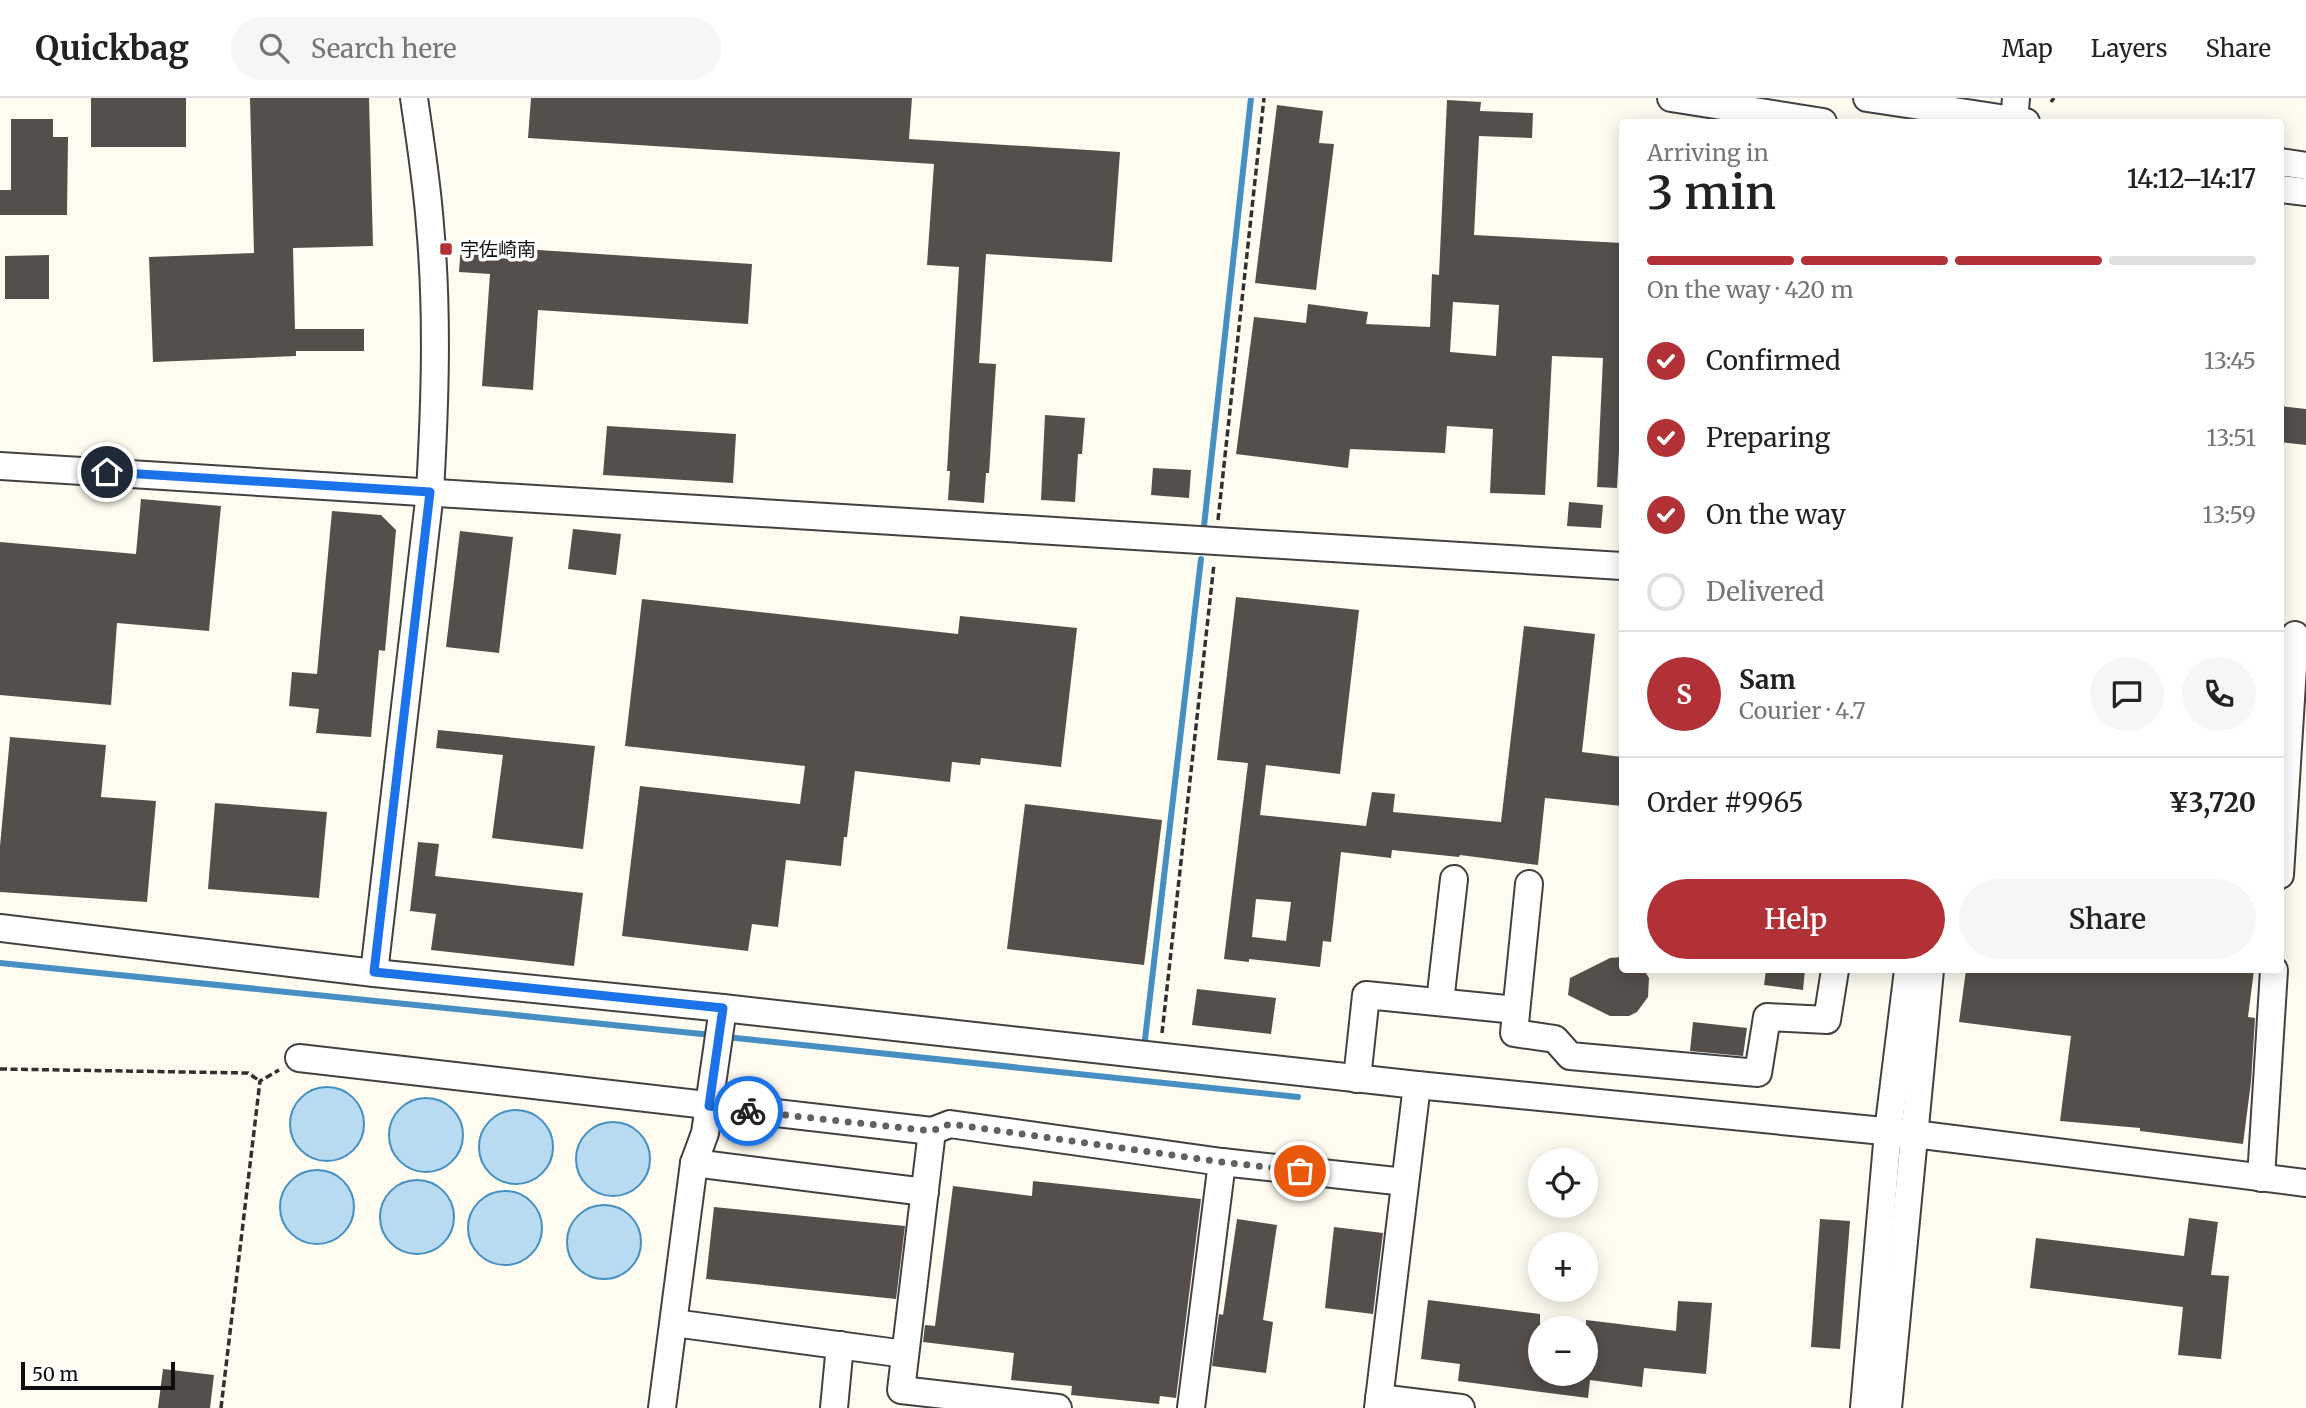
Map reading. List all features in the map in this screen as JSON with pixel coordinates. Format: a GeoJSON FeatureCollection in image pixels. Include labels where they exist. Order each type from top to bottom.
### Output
{"type":"FeatureCollection","features":[{"type":"Feature","properties":{"kind":"street"},"geometry":{"type":"LineString","coordinates":[[374,972],[430,492],[436,360],[430,225],[414,98]]}},
{"type":"Feature","properties":{"kind":"street"},"geometry":{"type":"LineString","coordinates":[[1671,98],[1804,119]]}},
{"type":"Feature","properties":{"kind":"street"},"geometry":{"type":"LineString","coordinates":[[1867,98],[2016,117]]}},
{"type":"Feature","properties":{"kind":"street"},"geometry":{"type":"LineString","coordinates":[[2284,163],[2306,166]]}},
{"type":"Feature","properties":{"kind":"street"},"geometry":{"type":"LineString","coordinates":[[2284,189],[2306,192]]}},
{"type":"Feature","properties":{"kind":"street"},"geometry":{"type":"LineString","coordinates":[[0,466],[1619,566]]}},
{"type":"Feature","properties":{"kind":"street"},"geometry":{"type":"LineString","coordinates":[[2284,857],[2295,809],[2294,635]]}},
{"type":"Feature","properties":{"kind":"street"},"geometry":{"type":"LineString","coordinates":[[1440,1002],[1454,880]]}},
{"type":"Feature","properties":{"kind":"street"},"geometry":{"type":"LineString","coordinates":[[1529,884],[1514,1033],[1555,1039],[1570,1056],[1758,1073],[1767,1017],[1827,1020],[1835,973]]}},
{"type":"Feature","properties":{"kind":"street"},"geometry":{"type":"LineString","coordinates":[[0,928],[374,972],[1357,1079],[1901,1133],[2306,1183]]}},
{"type":"Feature","properties":{"kind":"street"},"geometry":{"type":"LineString","coordinates":[[1888,1408],[1908,973]]}},
{"type":"Feature","properties":{"kind":"street"},"geometry":{"type":"LineString","coordinates":[[1864,1408],[1901,1133],[1929,973]]}},
{"type":"Feature","properties":{"kind":"street"},"geometry":{"type":"LineString","coordinates":[[2262,1178],[2274,973]]}},
{"type":"Feature","properties":{"kind":"street"},"geometry":{"type":"LineString","coordinates":[[1357,1079],[1366,995],[1516,1010]]}},
{"type":"Feature","properties":{"kind":"street"},"geometry":{"type":"LineString","coordinates":[[662,1408],[694,1163],[705,1133],[723,1008]]}},
{"type":"Feature","properties":{"kind":"street"},"geometry":{"type":"LineString","coordinates":[[299,1058],[932,1131],[950,1124],[1222,1162],[1405,1182]]}},
{"type":"Feature","properties":{"kind":"street"},"geometry":{"type":"LineString","coordinates":[[1417,1085],[1378,1403],[1461,1408]]}},
{"type":"Feature","properties":{"kind":"street"},"geometry":{"type":"LineString","coordinates":[[932,1131],[901,1390],[939,1401],[1058,1408]]}},
{"type":"Feature","properties":{"kind":"street"},"geometry":{"type":"LineString","coordinates":[[1191,1408],[1222,1162]]}},
{"type":"Feature","properties":{"kind":"street"},"geometry":{"type":"LineString","coordinates":[[694,1163],[925,1192]]}},
{"type":"Feature","properties":{"kind":"street"},"geometry":{"type":"LineString","coordinates":[[674,1324],[905,1354]]}},
{"type":"Feature","properties":{"kind":"street"},"geometry":{"type":"LineString","coordinates":[[834,1408],[840,1345]]}},
{"type":"Feature","properties":{"kind":"path"},"geometry":{"type":"LineString","coordinates":[[1217,526],[1264,98]]}},
{"type":"Feature","properties":{"kind":"path"},"geometry":{"type":"LineString","coordinates":[[1161,1039],[1216,555]]}},
{"type":"Feature","properties":{"kind":"path"},"geometry":{"type":"LineString","coordinates":[[260,1081],[299,1058]]}},
{"type":"Feature","properties":{"kind":"path"},"geometry":{"type":"LineString","coordinates":[[0,1069],[248,1073],[260,1081]]}},
{"type":"Feature","properties":{"kind":"path"},"geometry":{"type":"LineString","coordinates":[[221,1408],[260,1081]]}},
{"type":"Feature","properties":{"kind":"water"},"geometry":{"type":"Polygon","coordinates":[[[327,1087],[341,1090],[353,1098],[361,1110],[364,1124],[361,1138],[353,1150],[341,1158],[327,1161],[313,1158],[301,1150],[293,1138],[290,1124],[293,1110],[301,1098],[313,1090],[327,1087]]]}},
{"type":"Feature","properties":{"kind":"water"},"geometry":{"type":"Polygon","coordinates":[[[426,1098],[440,1101],[452,1109],[460,1121],[463,1135],[460,1149],[452,1161],[440,1169],[426,1172],[412,1169],[400,1161],[392,1149],[389,1135],[392,1121],[400,1109],[412,1101],[426,1098]]]}},
{"type":"Feature","properties":{"kind":"water"},"geometry":{"type":"Polygon","coordinates":[[[516,1110],[530,1113],[542,1121],[550,1133],[553,1147],[550,1161],[542,1173],[530,1181],[516,1184],[502,1181],[490,1173],[482,1161],[479,1147],[482,1133],[490,1121],[502,1113],[516,1110]]]}},
{"type":"Feature","properties":{"kind":"water"},"geometry":{"type":"Polygon","coordinates":[[[613,1122],[627,1125],[639,1133],[647,1145],[650,1159],[647,1173],[639,1185],[627,1193],[613,1196],[599,1193],[587,1185],[579,1173],[576,1159],[579,1145],[587,1133],[599,1125],[613,1122]]]}},
{"type":"Feature","properties":{"kind":"water"},"geometry":{"type":"Polygon","coordinates":[[[317,1170],[331,1173],[343,1181],[351,1193],[354,1207],[351,1221],[343,1233],[331,1241],[317,1244],[303,1241],[291,1233],[283,1221],[280,1207],[283,1193],[291,1181],[303,1173],[317,1170]]]}},
{"type":"Feature","properties":{"kind":"water"},"geometry":{"type":"Polygon","coordinates":[[[417,1180],[431,1183],[443,1191],[451,1203],[454,1217],[451,1231],[443,1243],[431,1251],[417,1254],[403,1251],[391,1243],[383,1231],[380,1217],[383,1203],[391,1191],[403,1183],[417,1180]]]}},
{"type":"Feature","properties":{"kind":"water"},"geometry":{"type":"Polygon","coordinates":[[[505,1191],[519,1194],[531,1202],[539,1214],[542,1228],[539,1242],[531,1254],[519,1262],[505,1265],[491,1262],[479,1254],[471,1242],[468,1228],[471,1214],[479,1202],[491,1194],[505,1191]]]}},
{"type":"Feature","properties":{"kind":"water"},"geometry":{"type":"Polygon","coordinates":[[[604,1205],[618,1208],[630,1216],[638,1228],[641,1242],[638,1256],[630,1268],[618,1276],[604,1279],[590,1276],[578,1268],[570,1256],[567,1242],[570,1228],[578,1216],[590,1208],[604,1205]]]}},
{"type":"Feature","properties":{"kind":"building"},"geometry":{"type":"Polygon","coordinates":[[[91,98],[186,98],[186,147],[91,147],[91,98]]]}},
{"type":"Feature","properties":{"kind":"building"},"geometry":{"type":"Polygon","coordinates":[[[250,98],[369,98],[373,246],[293,248],[295,329],[364,329],[364,351],[296,351],[296,356],[153,362],[149,257],[254,253],[250,98]]]}},
{"type":"Feature","properties":{"kind":"building"},"geometry":{"type":"Polygon","coordinates":[[[531,98],[912,98],[909,139],[1120,152],[1112,262],[986,254],[979,363],[996,364],[989,473],[986,473],[984,503],[948,500],[950,471],[947,471],[959,267],[927,265],[934,164],[528,138],[531,98]]]}},
{"type":"Feature","properties":{"kind":"building"},"geometry":{"type":"Polygon","coordinates":[[[1447,100],[1481,102],[1480,111],[1533,113],[1532,138],[1479,136],[1474,235],[1619,243],[1617,488],[1597,487],[1603,358],[1552,356],[1545,495],[1490,493],[1493,429],[1447,426],[1445,453],[1350,449],[1348,468],[1236,454],[1254,317],[1306,323],[1308,304],[1368,312],[1366,324],[1430,327],[1432,274],[1439,275],[1447,100]],[[1453,302],[1450,352],[1496,356],[1499,305],[1453,302]]]}},
{"type":"Feature","properties":{"kind":"building"},"geometry":{"type":"Polygon","coordinates":[[[1277,105],[1323,111],[1319,143],[1334,144],[1316,290],[1255,283],[1277,105]]]}},
{"type":"Feature","properties":{"kind":"building"},"geometry":{"type":"Polygon","coordinates":[[[11,119],[53,119],[53,137],[68,137],[67,215],[0,215],[0,190],[11,190],[11,119]]]}},
{"type":"Feature","properties":{"kind":"building"},"geometry":{"type":"Polygon","coordinates":[[[461,245],[752,264],[748,324],[538,310],[533,390],[482,386],[490,274],[459,272],[461,245]]]}},
{"type":"Feature","properties":{"kind":"building"},"geometry":{"type":"Polygon","coordinates":[[[49,255],[49,299],[5,299],[5,256],[49,255]]]}},
{"type":"Feature","properties":{"kind":"building"},"geometry":{"type":"Polygon","coordinates":[[[2284,406],[2306,409],[2306,445],[2284,442],[2284,406]]]}},
{"type":"Feature","properties":{"kind":"building"},"geometry":{"type":"Polygon","coordinates":[[[1045,415],[1085,418],[1082,454],[1078,454],[1075,502],[1041,500],[1045,415]]]}},
{"type":"Feature","properties":{"kind":"building"},"geometry":{"type":"Polygon","coordinates":[[[607,426],[736,434],[733,483],[603,475],[607,426]]]}},
{"type":"Feature","properties":{"kind":"building"},"geometry":{"type":"Polygon","coordinates":[[[1153,468],[1191,470],[1189,498],[1151,495],[1153,468]]]}},
{"type":"Feature","properties":{"kind":"building"},"geometry":{"type":"Polygon","coordinates":[[[141,499],[221,506],[209,631],[117,623],[111,705],[0,695],[0,542],[136,554],[141,499]]]}},
{"type":"Feature","properties":{"kind":"building"},"geometry":{"type":"Polygon","coordinates":[[[1569,502],[1603,505],[1601,528],[1567,526],[1569,502]]]}},
{"type":"Feature","properties":{"kind":"building"},"geometry":{"type":"Polygon","coordinates":[[[332,511],[381,515],[396,530],[385,651],[379,650],[371,737],[316,733],[319,709],[289,706],[292,672],[317,674],[332,511]]]}},
{"type":"Feature","properties":{"kind":"building"},"geometry":{"type":"Polygon","coordinates":[[[573,529],[621,534],[616,575],[568,569],[573,529]]]}},
{"type":"Feature","properties":{"kind":"building"},"geometry":{"type":"Polygon","coordinates":[[[460,531],[513,537],[499,653],[446,647],[460,531]]]}},
{"type":"Feature","properties":{"kind":"building"},"geometry":{"type":"Polygon","coordinates":[[[1236,597],[1359,610],[1340,774],[1266,765],[1260,815],[1366,826],[1372,792],[1395,794],[1393,812],[1501,822],[1524,626],[1595,634],[1582,752],[1619,757],[1619,806],[1545,798],[1538,865],[1392,850],[1391,858],[1341,852],[1331,942],[1323,941],[1320,967],[1249,959],[1249,962],[1224,959],[1248,763],[1217,760],[1236,597]],[[1256,899],[1252,937],[1286,941],[1291,902],[1256,899]]]}},
{"type":"Feature","properties":{"kind":"building"},"geometry":{"type":"Polygon","coordinates":[[[642,599],[958,634],[960,616],[1077,628],[1061,767],[981,758],[980,765],[952,762],[950,782],[855,771],[841,866],[786,860],[778,927],[752,924],[748,951],[622,936],[640,786],[800,804],[805,766],[625,746],[642,599]]]}},
{"type":"Feature","properties":{"kind":"building"},"geometry":{"type":"Polygon","coordinates":[[[438,730],[595,746],[583,849],[492,838],[503,755],[436,748],[438,730]]]}},
{"type":"Feature","properties":{"kind":"building"},"geometry":{"type":"Polygon","coordinates":[[[10,737],[106,745],[101,797],[156,801],[147,902],[0,892],[0,846],[10,737]]]}},
{"type":"Feature","properties":{"kind":"building"},"geometry":{"type":"Polygon","coordinates":[[[215,803],[327,812],[319,898],[208,889],[215,803]]]}},
{"type":"Feature","properties":{"kind":"building"},"geometry":{"type":"Polygon","coordinates":[[[1025,804],[1162,820],[1144,965],[1007,949],[1025,804]]]}},
{"type":"Feature","properties":{"kind":"building"},"geometry":{"type":"Polygon","coordinates":[[[418,842],[439,844],[435,876],[583,893],[574,966],[431,950],[436,914],[410,911],[418,842]]]}},
{"type":"Feature","properties":{"kind":"building"},"geometry":{"type":"Polygon","coordinates":[[[1619,957],[1619,973],[1646,973],[1649,978],[1648,997],[1637,1012],[1629,1016],[1610,1016],[1568,995],[1570,978],[1610,958],[1619,957]]]}},
{"type":"Feature","properties":{"kind":"building"},"geometry":{"type":"Polygon","coordinates":[[[1766,973],[1805,973],[1803,990],[1764,985],[1766,973]]]}},
{"type":"Feature","properties":{"kind":"building"},"geometry":{"type":"Polygon","coordinates":[[[1966,973],[2254,973],[2248,1017],[2255,1018],[2243,1144],[2140,1131],[2140,1128],[2060,1121],[2071,1036],[1959,1022],[1966,973]]]}},
{"type":"Feature","properties":{"kind":"building"},"geometry":{"type":"Polygon","coordinates":[[[1197,989],[1276,998],[1271,1034],[1192,1025],[1197,989]]]}},
{"type":"Feature","properties":{"kind":"building"},"geometry":{"type":"Polygon","coordinates":[[[1693,1022],[1747,1028],[1743,1056],[1690,1051],[1693,1022]]]}},
{"type":"Feature","properties":{"kind":"building"},"geometry":{"type":"Polygon","coordinates":[[[1033,1181],[1201,1199],[1176,1398],[1160,1396],[1159,1404],[1071,1395],[1072,1386],[1011,1380],[1014,1353],[923,1342],[925,1325],[935,1326],[953,1186],[1032,1196],[1033,1181]]]}},
{"type":"Feature","properties":{"kind":"building"},"geometry":{"type":"Polygon","coordinates":[[[714,1207],[905,1226],[896,1299],[706,1279],[714,1207]]]}},
{"type":"Feature","properties":{"kind":"building"},"geometry":{"type":"Polygon","coordinates":[[[2189,1218],[2218,1222],[2211,1275],[2229,1276],[2221,1359],[2178,1355],[2183,1307],[2030,1288],[2036,1238],[2184,1256],[2189,1218]]]}},
{"type":"Feature","properties":{"kind":"building"},"geometry":{"type":"Polygon","coordinates":[[[1237,1219],[1277,1225],[1263,1320],[1273,1322],[1266,1373],[1212,1366],[1219,1314],[1223,1315],[1237,1219]]]}},
{"type":"Feature","properties":{"kind":"building"},"geometry":{"type":"Polygon","coordinates":[[[1820,1219],[1850,1221],[1840,1349],[1811,1347],[1820,1219]]]}},
{"type":"Feature","properties":{"kind":"building"},"geometry":{"type":"Polygon","coordinates":[[[1334,1227],[1383,1233],[1373,1314],[1325,1308],[1334,1227]]]}},
{"type":"Feature","properties":{"kind":"building"},"geometry":{"type":"Polygon","coordinates":[[[1428,1300],[1540,1314],[1528,1316],[1528,1386],[1589,1386],[1588,1398],[1458,1381],[1460,1364],[1421,1359],[1428,1300]]]}},
{"type":"Feature","properties":{"kind":"building"},"geometry":{"type":"Polygon","coordinates":[[[1678,1301],[1712,1303],[1706,1374],[1644,1368],[1642,1387],[1598,1381],[1598,1321],[1676,1331],[1678,1301]]]}},
{"type":"Feature","properties":{"kind":"building"},"geometry":{"type":"Polygon","coordinates":[[[163,1369],[214,1375],[210,1408],[158,1408],[163,1369]]]}},
{"type":"Feature","properties":{"kind":"waterway"},"geometry":{"type":"LineString","coordinates":[[1204,526],[1251,98]]}},
{"type":"Feature","properties":{"kind":"waterway"},"geometry":{"type":"LineString","coordinates":[[1144,1048],[1201,559]]}},
{"type":"Feature","properties":{"kind":"waterway"},"geometry":{"type":"LineString","coordinates":[[0,963],[712,1035]]}},
{"type":"Feature","properties":{"kind":"waterway"},"geometry":{"type":"LineString","coordinates":[[726,1037],[1298,1097]]}},
{"type":"Feature","properties":{"kind":"way so far"},"geometry":{"type":"LineString","coordinates":[[748,1111],[932,1131],[950,1124],[1300,1171]]}},
{"type":"Feature","properties":{"kind":"place","name":"宇佐崎南"},"geometry":{"type":"Point","coordinates":[446,249]}},
{"type":"Feature","properties":{"kind":"route"},"geometry":{"type":"LineString","coordinates":[[107,472],[430,492],[374,972],[723,1008],[709,1106],[748,1111]]}}]}
